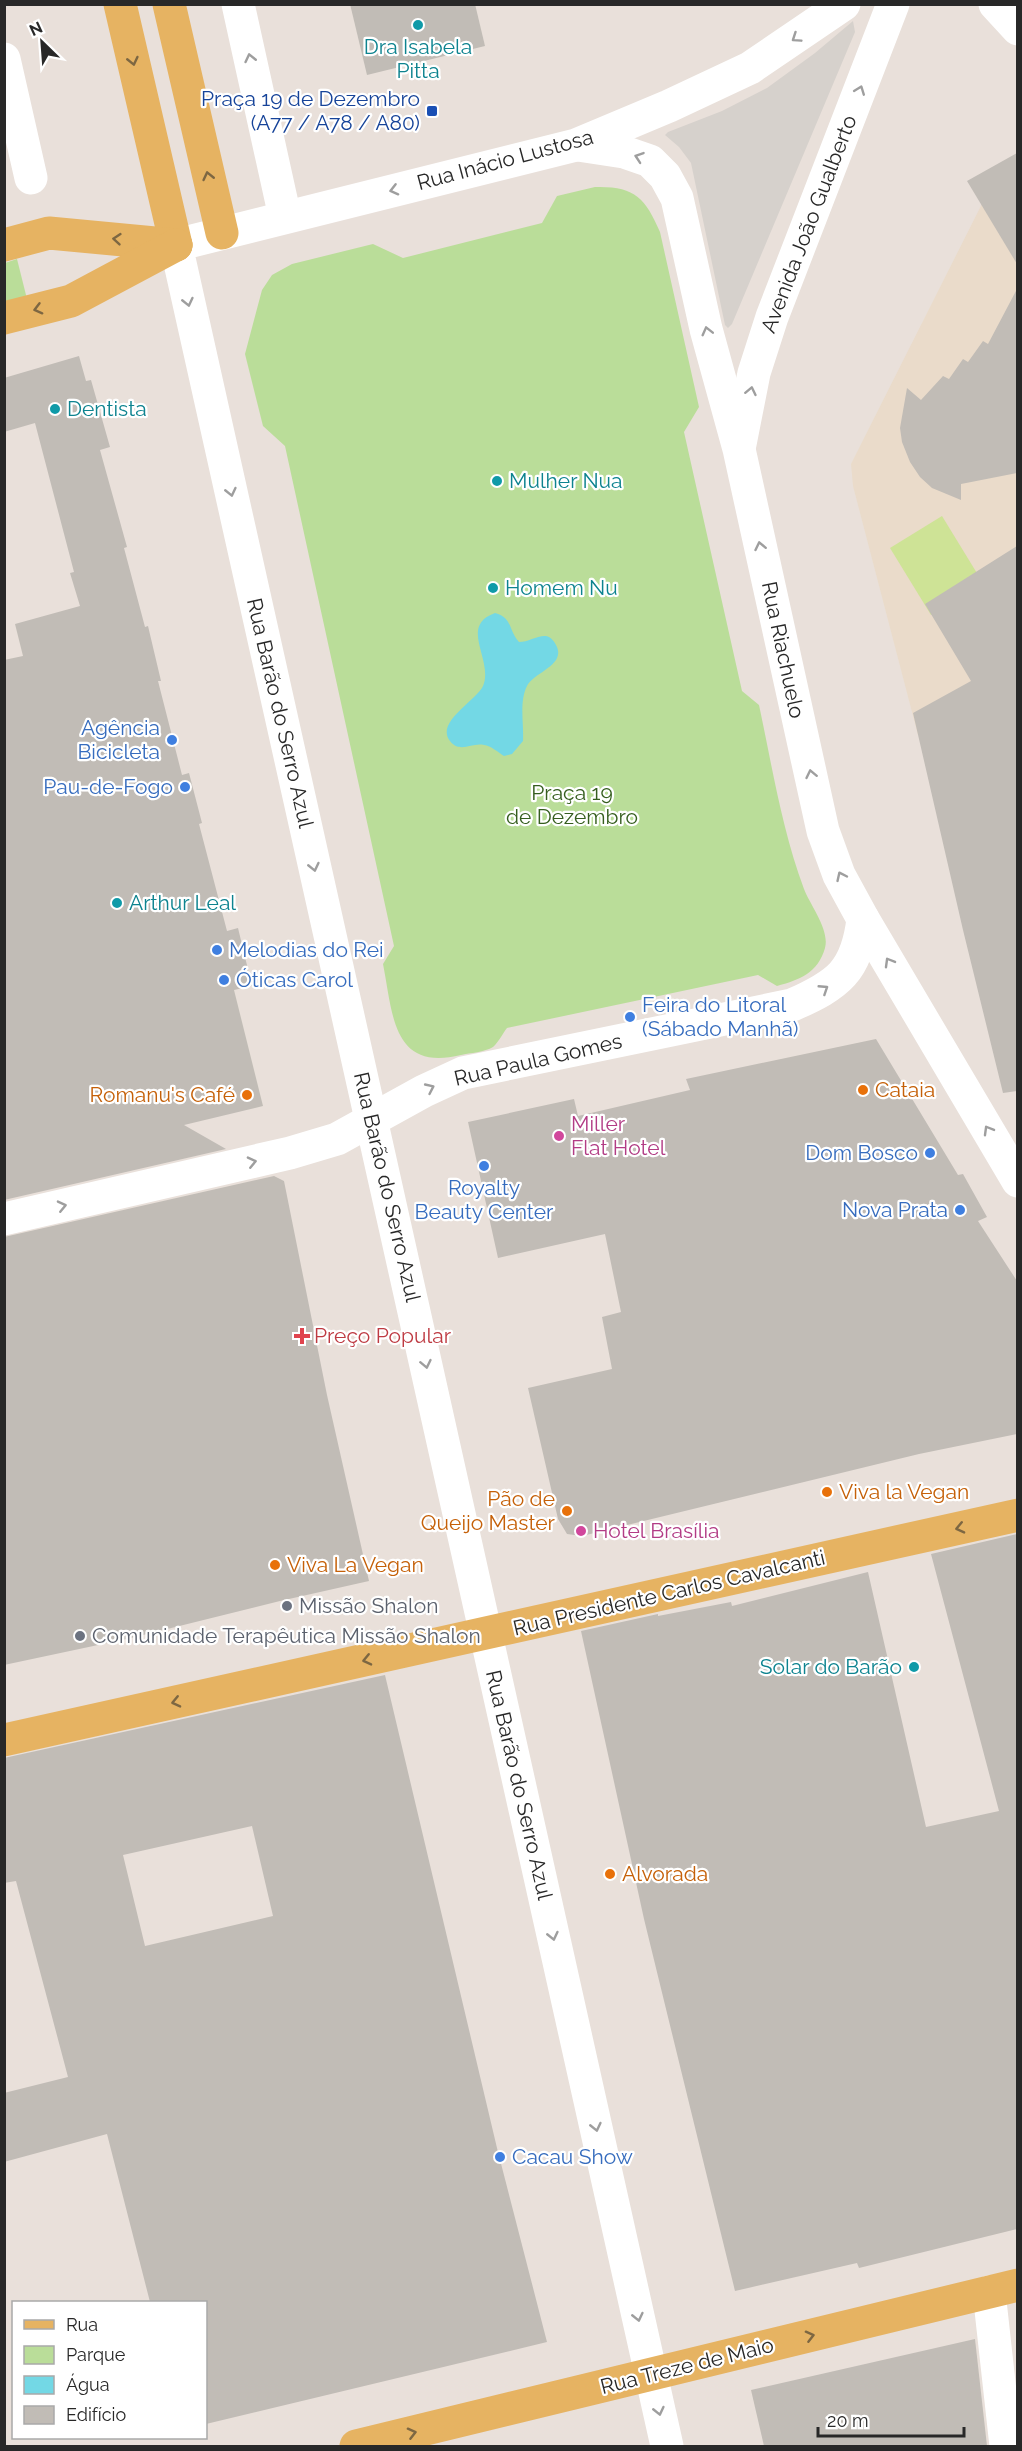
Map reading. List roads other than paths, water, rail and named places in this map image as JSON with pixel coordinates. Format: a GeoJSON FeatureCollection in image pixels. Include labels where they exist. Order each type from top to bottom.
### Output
{"type":"FeatureCollection","features":[{"type":"Feature","properties":{"kind":"main road"},"geometry":{"type":"LineString","coordinates":[[120,4],[176,244]]}},
{"type":"Feature","properties":{"kind":"main road"},"geometry":{"type":"LineString","coordinates":[[169,4],[222,233]]}},
{"type":"Feature","properties":{"kind":"main road","name":"Rua Inácio Lustosa"},"geometry":{"type":"LineString","coordinates":[[4,244],[49,232],[176,244]]}},
{"type":"Feature","properties":{"kind":"main road","name":"Rua Inácio Lustosa"},"geometry":{"type":"LineString","coordinates":[[4,318],[71,301],[176,244]]}},
{"type":"Feature","properties":{"kind":"main road","name":"Rua Presidente Carlos Cavalcanti"},"geometry":{"type":"LineString","coordinates":[[4,1740],[1017,1515]]}},
{"type":"Feature","properties":{"kind":"main road","name":"Rua Treze de Maio"},"geometry":{"type":"LineString","coordinates":[[356,2446],[1003,2289]]}},
{"type":"Feature","properties":{"kind":"street"},"geometry":{"type":"LineString","coordinates":[[238,4],[285,217]]}},
{"type":"Feature","properties":{"kind":"street","name":"Rua Inácio Lustosa"},"geometry":{"type":"LineString","coordinates":[[176,244],[576,144],[669,106],[750,68],[844,4]]}},
{"type":"Feature","properties":{"kind":"street","name":"Avenida João Gualberto"},"geometry":{"type":"LineString","coordinates":[[739,449],[754,373],[772,317],[893,4]]}},
{"type":"Feature","properties":{"kind":"street"},"geometry":{"type":"LineString","coordinates":[[995,4],[1017,29]]}},
{"type":"Feature","properties":{"kind":"street"},"geometry":{"type":"LineString","coordinates":[[4,59],[31,178]]}},
{"type":"Feature","properties":{"kind":"street","name":"Rua Riachuelo"},"geometry":{"type":"LineString","coordinates":[[576,144],[624,152],[650,161],[665,176],[677,198],[706,329],[739,449],[823,831],[840,875],[863,919],[1017,1181]]}},
{"type":"Feature","properties":{"kind":"street","name":"Rua Barão do Serro Azul"},"geometry":{"type":"LineString","coordinates":[[176,244],[667,2446]]}},
{"type":"Feature","properties":{"kind":"street","name":"Rua Paula Gomes"},"geometry":{"type":"LineString","coordinates":[[4,1219],[290,1153],[337,1139],[424,1091],[463,1073],[792,1005],[817,994],[837,980],[850,965],[860,942],[863,919]]}},
{"type":"Feature","properties":{"kind":"street"},"geometry":{"type":"LineString","coordinates":[[1003,2289],[1006,2446]]}},
{"type":"Feature","properties":{"kind":"water"},"geometry":{"type":"Polygon","coordinates":[[[495,613],[508,621],[519,642],[546,636],[556,645],[558,652],[554,663],[527,686],[522,706],[523,741],[512,754],[504,756],[480,744],[458,747],[450,741],[447,734],[452,719],[483,686],[485,676],[479,645],[479,626],[484,619],[495,613]]]}},
{"type":"Feature","properties":{"kind":"place","name":"Dra Isabela Pitta"},"geometry":{"type":"Point","coordinates":[418,25]}},
{"type":"Feature","properties":{"kind":"place","name":"Praça 19 de Dezembro (A77 / A78 / A80)"},"geometry":{"type":"Point","coordinates":[432,111]}},
{"type":"Feature","properties":{"kind":"place","name":"Dentista"},"geometry":{"type":"Point","coordinates":[55,409]}},
{"type":"Feature","properties":{"kind":"place","name":"Mulher Nua"},"geometry":{"type":"Point","coordinates":[497,481]}},
{"type":"Feature","properties":{"kind":"place","name":"Homem Nu"},"geometry":{"type":"Point","coordinates":[493,588]}},
{"type":"Feature","properties":{"kind":"place","name":"Agência Bicicleta"},"geometry":{"type":"Point","coordinates":[172,740]}},
{"type":"Feature","properties":{"kind":"place","name":"Pau-de-Fogo"},"geometry":{"type":"Point","coordinates":[185,787]}},
{"type":"Feature","properties":{"kind":"place","name":"Arthur Leal"},"geometry":{"type":"Point","coordinates":[117,903]}},
{"type":"Feature","properties":{"kind":"place","name":"Melodias do Rei"},"geometry":{"type":"Point","coordinates":[217,950]}},
{"type":"Feature","properties":{"kind":"place","name":"Óticas Carol"},"geometry":{"type":"Point","coordinates":[224,980]}},
{"type":"Feature","properties":{"kind":"place","name":"Feira do Litoral (Sábado Manhã)"},"geometry":{"type":"Point","coordinates":[630,1017]}},
{"type":"Feature","properties":{"kind":"place","name":"Cataia"},"geometry":{"type":"Point","coordinates":[863,1090]}},
{"type":"Feature","properties":{"kind":"place","name":"Romanu's Café"},"geometry":{"type":"Point","coordinates":[247,1095]}},
{"type":"Feature","properties":{"kind":"place","name":"Miller Flat Hotel"},"geometry":{"type":"Point","coordinates":[559,1136]}},
{"type":"Feature","properties":{"kind":"place","name":"Dom Bosco"},"geometry":{"type":"Point","coordinates":[930,1153]}},
{"type":"Feature","properties":{"kind":"place","name":"Royalty Beauty Center"},"geometry":{"type":"Point","coordinates":[484,1166]}},
{"type":"Feature","properties":{"kind":"place","name":"Nova Prata"},"geometry":{"type":"Point","coordinates":[960,1210]}},
{"type":"Feature","properties":{"kind":"place","name":"Preço Popular"},"geometry":{"type":"Point","coordinates":[302,1336]}},
{"type":"Feature","properties":{"kind":"place","name":"Viva la Vegan"},"geometry":{"type":"Point","coordinates":[827,1492]}},
{"type":"Feature","properties":{"kind":"place","name":"Pão de Queijo Master"},"geometry":{"type":"Point","coordinates":[567,1511]}},
{"type":"Feature","properties":{"kind":"place","name":"Hotel Brasília"},"geometry":{"type":"Point","coordinates":[581,1531]}},
{"type":"Feature","properties":{"kind":"place","name":"Viva La Vegan"},"geometry":{"type":"Point","coordinates":[275,1565]}},
{"type":"Feature","properties":{"kind":"place","name":"Missão Shalon"},"geometry":{"type":"Point","coordinates":[287,1606]}},
{"type":"Feature","properties":{"kind":"place","name":"Comunidade Terapêutica Missão Shalon"},"geometry":{"type":"Point","coordinates":[80,1636]}},
{"type":"Feature","properties":{"kind":"place","name":"Solar do Barão"},"geometry":{"type":"Point","coordinates":[914,1667]}},
{"type":"Feature","properties":{"kind":"place","name":"Alvorada"},"geometry":{"type":"Point","coordinates":[610,1874]}},
{"type":"Feature","properties":{"kind":"place","name":"Cacau Show"},"geometry":{"type":"Point","coordinates":[500,2157]}},
{"type":"Feature","properties":{"kind":"park label","name":"Praça 19 de Dezembro"},"geometry":{"type":"Point","coordinates":[572,805]}}]}
